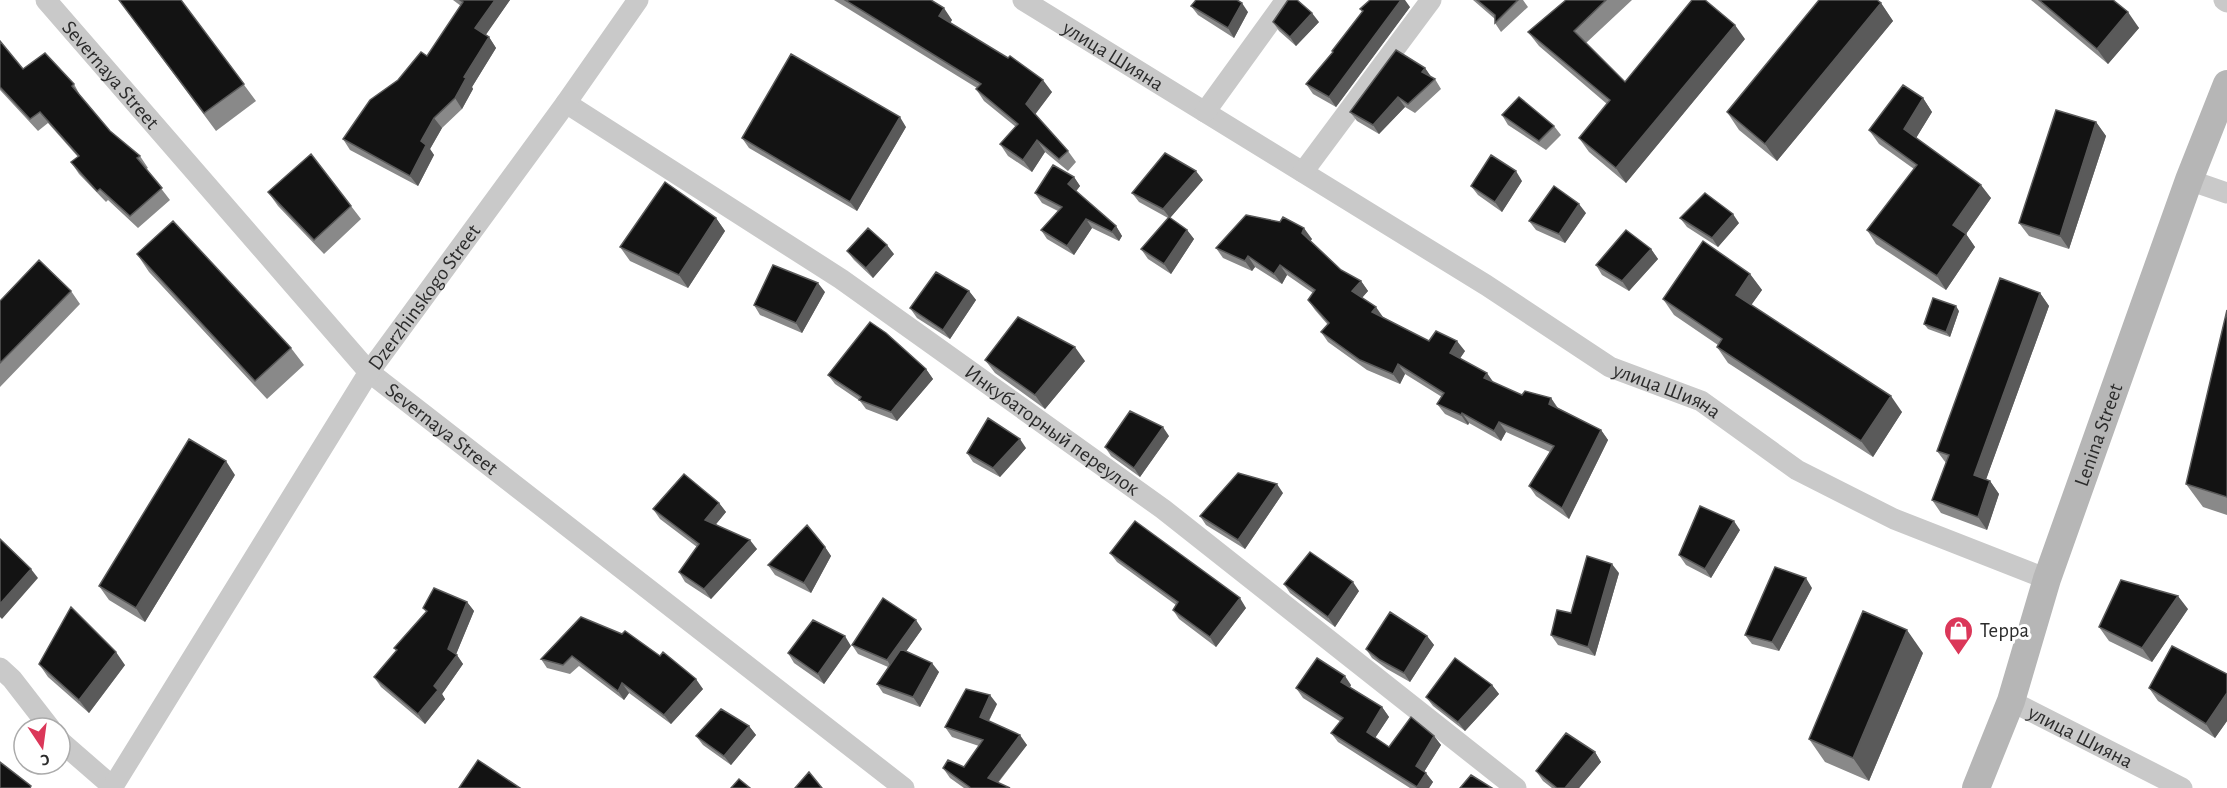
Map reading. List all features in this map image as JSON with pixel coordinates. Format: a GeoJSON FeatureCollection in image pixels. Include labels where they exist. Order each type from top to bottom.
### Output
{"type":"FeatureCollection","features":[{"type":"Feature","properties":{"kind":"main road","name":"Lenina Street"},"geometry":{"type":"LineString","coordinates":[[1976,788],[2011,701],[2047,579],[2189,180],[2227,84]]}},
{"type":"Feature","properties":{"kind":"street","name":"Severnaya Street"},"geometry":{"type":"LineString","coordinates":[[46,0],[369,372],[904,788]]}},
{"type":"Feature","properties":{"kind":"street","name":"Dzerzhinskogo Street"},"geometry":{"type":"LineString","coordinates":[[113,787],[369,372],[566,103],[638,0]]}},
{"type":"Feature","properties":{"kind":"street","name":"улица Шияна"},"geometry":{"type":"LineString","coordinates":[[1023,0],[1485,285],[1610,367],[1701,401],[1797,470],[1894,519],[2047,579]]}},
{"type":"Feature","properties":{"kind":"street"},"geometry":{"type":"LineString","coordinates":[[1205,112],[1286,0]]}},
{"type":"Feature","properties":{"kind":"street"},"geometry":{"type":"LineString","coordinates":[[1303,172],[1431,0]]}},
{"type":"Feature","properties":{"kind":"street","name":"Инкубаторный переулок"},"geometry":{"type":"LineString","coordinates":[[566,103],[841,279],[1153,503],[1516,788]]}},
{"type":"Feature","properties":{"kind":"street"},"geometry":{"type":"LineString","coordinates":[[2189,180],[2227,193]]}},
{"type":"Feature","properties":{"kind":"street"},"geometry":{"type":"LineString","coordinates":[[0,668],[12,679],[41,716]]}},
{"type":"Feature","properties":{"kind":"street","name":"улица Шияна"},"geometry":{"type":"LineString","coordinates":[[2011,701],[2182,788]]}},
{"type":"Feature","properties":{"kind":"street"},"geometry":{"type":"LineString","coordinates":[[72,751],[113,787]]}},
{"type":"Feature","properties":{"kind":"building"},"geometry":{"type":"Polygon","coordinates":[[[119,0],[181,0],[244,84],[204,113],[119,0]]]}},
{"type":"Feature","properties":{"kind":"building"},"geometry":{"type":"Polygon","coordinates":[[[460,0],[495,0],[475,28],[489,37],[464,77],[466,78],[455,98],[434,118],[421,141],[426,145],[410,176],[343,139],[370,100],[398,80],[421,52],[427,56],[463,2],[460,0]]]}},
{"type":"Feature","properties":{"kind":"building"},"geometry":{"type":"Polygon","coordinates":[[[845,0],[931,0],[944,8],[939,16],[1008,58],[1010,56],[1043,80],[1026,104],[1068,151],[1059,159],[1037,140],[1023,160],[1000,144],[1018,124],[976,89],[981,84],[845,0]]]}},
{"type":"Feature","properties":{"kind":"building"},"geometry":{"type":"Polygon","coordinates":[[[1196,0],[1237,0],[1242,3],[1228,28],[1191,6],[1196,0]]]}},
{"type":"Feature","properties":{"kind":"building"},"geometry":{"type":"Polygon","coordinates":[[[1288,0],[1297,0],[1312,13],[1290,37],[1273,22],[1288,0]]]}},
{"type":"Feature","properties":{"kind":"building"},"geometry":{"type":"Polygon","coordinates":[[[1370,0],[1401,0],[1329,97],[1306,84],[1363,11],[1360,9],[1370,0]]]}},
{"type":"Feature","properties":{"kind":"building"},"geometry":{"type":"Polygon","coordinates":[[[1477,0],[1518,0],[1495,23],[1495,15],[1477,0]]]}},
{"type":"Feature","properties":{"kind":"building"},"geometry":{"type":"Polygon","coordinates":[[[1566,0],[1606,0],[1574,31],[1625,82],[1692,0],[1705,0],[1735,25],[1616,168],[1579,138],[1610,100],[1528,32],[1566,0]]]}},
{"type":"Feature","properties":{"kind":"building"},"geometry":{"type":"Polygon","coordinates":[[[1819,0],[1877,0],[1881,3],[1765,144],[1727,112],[1819,0]]]}},
{"type":"Feature","properties":{"kind":"building"},"geometry":{"type":"Polygon","coordinates":[[[2039,0],[2113,0],[2128,12],[2097,49],[2039,0]]]}},
{"type":"Feature","properties":{"kind":"building"},"geometry":{"type":"Polygon","coordinates":[[[0,41],[23,69],[45,53],[74,84],[72,86],[110,131],[140,156],[137,158],[162,188],[130,216],[100,189],[97,191],[71,162],[79,156],[40,112],[30,119],[0,87],[0,41]]]}},
{"type":"Feature","properties":{"kind":"building"},"geometry":{"type":"Polygon","coordinates":[[[1396,50],[1425,68],[1422,72],[1435,79],[1408,104],[1398,97],[1373,125],[1350,112],[1396,50]]]}},
{"type":"Feature","properties":{"kind":"building"},"geometry":{"type":"Polygon","coordinates":[[[791,54],[900,117],[850,202],[742,138],[791,54]]]}},
{"type":"Feature","properties":{"kind":"building"},"geometry":{"type":"Polygon","coordinates":[[[1903,85],[1923,98],[1904,129],[1981,185],[1953,225],[1966,234],[1937,276],[1867,230],[1917,165],[1869,130],[1903,85]]]}},
{"type":"Feature","properties":{"kind":"building"},"geometry":{"type":"Polygon","coordinates":[[[1519,97],[1554,126],[1539,141],[1502,115],[1519,97]]]}},
{"type":"Feature","properties":{"kind":"building"},"geometry":{"type":"Polygon","coordinates":[[[2056,110],[2096,122],[2060,236],[2019,223],[2056,110]]]}},
{"type":"Feature","properties":{"kind":"building"},"geometry":{"type":"Polygon","coordinates":[[[1165,153],[1196,171],[1163,209],[1132,193],[1165,153]]]}},
{"type":"Feature","properties":{"kind":"building"},"geometry":{"type":"Polygon","coordinates":[[[311,154],[351,206],[314,240],[268,192],[311,154]]]}},
{"type":"Feature","properties":{"kind":"building"},"geometry":{"type":"Polygon","coordinates":[[[1491,155],[1516,171],[1495,202],[1471,186],[1491,155]]]}},
{"type":"Feature","properties":{"kind":"building"},"geometry":{"type":"Polygon","coordinates":[[[1053,165],[1074,177],[1068,184],[1116,226],[1112,232],[1086,219],[1067,246],[1041,230],[1062,207],[1035,193],[1053,165]]]}},
{"type":"Feature","properties":{"kind":"building"},"geometry":{"type":"Polygon","coordinates":[[[665,182],[716,218],[679,275],[620,247],[665,182]]]}},
{"type":"Feature","properties":{"kind":"building"},"geometry":{"type":"Polygon","coordinates":[[[1554,186],[1579,204],[1559,234],[1529,221],[1554,186]]]}},
{"type":"Feature","properties":{"kind":"building"},"geometry":{"type":"Polygon","coordinates":[[[1705,193],[1733,214],[1712,238],[1680,218],[1705,193]]]}},
{"type":"Feature","properties":{"kind":"building"},"geometry":{"type":"Polygon","coordinates":[[[1246,215],[1280,222],[1283,217],[1304,228],[1302,233],[1341,270],[1361,281],[1352,291],[1376,307],[1372,312],[1429,341],[1436,331],[1457,341],[1450,353],[1487,373],[1484,378],[1522,395],[1525,391],[1551,398],[1549,404],[1601,430],[1562,508],[1529,486],[1554,446],[1499,422],[1494,431],[1462,413],[1461,415],[1437,404],[1444,393],[1398,364],[1393,374],[1360,360],[1321,332],[1329,323],[1308,300],[1315,290],[1280,265],[1274,274],[1248,256],[1245,261],[1216,248],[1246,215]]]}},
{"type":"Feature","properties":{"kind":"building"},"geometry":{"type":"Polygon","coordinates":[[[1169,217],[1187,230],[1164,264],[1141,249],[1169,217]]]}},
{"type":"Feature","properties":{"kind":"building"},"geometry":{"type":"Polygon","coordinates":[[[173,221],[291,348],[255,381],[137,254],[173,221]]]}},
{"type":"Feature","properties":{"kind":"building"},"geometry":{"type":"Polygon","coordinates":[[[868,228],[887,245],[866,268],[847,251],[868,228]]]}},
{"type":"Feature","properties":{"kind":"building"},"geometry":{"type":"Polygon","coordinates":[[[1626,230],[1651,249],[1622,281],[1596,265],[1626,230]]]}},
{"type":"Feature","properties":{"kind":"building"},"geometry":{"type":"Polygon","coordinates":[[[1703,241],[1750,274],[1736,295],[1891,396],[1861,441],[1717,347],[1722,339],[1663,299],[1703,241]]]}},
{"type":"Feature","properties":{"kind":"building"},"geometry":{"type":"Polygon","coordinates":[[[39,260],[71,291],[0,363],[0,301],[39,260]]]}},
{"type":"Feature","properties":{"kind":"building"},"geometry":{"type":"Polygon","coordinates":[[[773,265],[818,283],[796,323],[754,305],[773,265]]]}},
{"type":"Feature","properties":{"kind":"building"},"geometry":{"type":"Polygon","coordinates":[[[936,272],[969,291],[943,330],[910,308],[936,272]]]}},
{"type":"Feature","properties":{"kind":"building"},"geometry":{"type":"Polygon","coordinates":[[[2000,278],[2040,293],[1974,475],[1990,481],[1978,517],[1932,500],[1949,455],[1937,451],[2000,278]]]}},
{"type":"Feature","properties":{"kind":"building"},"geometry":{"type":"Polygon","coordinates":[[[1933,298],[1956,306],[1946,332],[1924,324],[1933,298]]]}},
{"type":"Feature","properties":{"kind":"building"},"geometry":{"type":"Polygon","coordinates":[[[2227,310],[2227,497],[2186,484],[2227,310]]]}},
{"type":"Feature","properties":{"kind":"building"},"geometry":{"type":"Polygon","coordinates":[[[1018,317],[1075,347],[1035,395],[985,360],[1018,317]]]}},
{"type":"Feature","properties":{"kind":"building"},"geometry":{"type":"Polygon","coordinates":[[[870,322],[886,333],[926,369],[891,412],[859,400],[861,397],[828,375],[870,322]]]}},
{"type":"Feature","properties":{"kind":"building"},"geometry":{"type":"Polygon","coordinates":[[[1130,411],[1163,427],[1134,468],[1105,447],[1130,411]]]}},
{"type":"Feature","properties":{"kind":"building"},"geometry":{"type":"Polygon","coordinates":[[[988,418],[1020,439],[993,468],[967,453],[988,418]]]}},
{"type":"Feature","properties":{"kind":"building"},"geometry":{"type":"Polygon","coordinates":[[[189,439],[226,461],[136,608],[99,586],[189,439]]]}},
{"type":"Feature","properties":{"kind":"building"},"geometry":{"type":"Polygon","coordinates":[[[1238,473],[1277,484],[1238,540],[1200,516],[1238,473]]]}},
{"type":"Feature","properties":{"kind":"building"},"geometry":{"type":"Polygon","coordinates":[[[684,474],[719,503],[705,520],[750,540],[704,589],[679,572],[699,544],[653,509],[684,474]]]}},
{"type":"Feature","properties":{"kind":"building"},"geometry":{"type":"Polygon","coordinates":[[[1700,506],[1734,521],[1705,569],[1679,555],[1700,506]]]}},
{"type":"Feature","properties":{"kind":"building"},"geometry":{"type":"Polygon","coordinates":[[[1135,521],[1240,598],[1210,637],[1173,610],[1178,602],[1110,553],[1135,521]]]}},
{"type":"Feature","properties":{"kind":"building"},"geometry":{"type":"Polygon","coordinates":[[[807,525],[825,547],[804,583],[768,565],[807,525]]]}},
{"type":"Feature","properties":{"kind":"building"},"geometry":{"type":"Polygon","coordinates":[[[0,539],[31,569],[0,604],[0,539]]]}},
{"type":"Feature","properties":{"kind":"building"},"geometry":{"type":"Polygon","coordinates":[[[1310,552],[1353,582],[1328,617],[1284,584],[1310,552]]]}},
{"type":"Feature","properties":{"kind":"building"},"geometry":{"type":"Polygon","coordinates":[[[1587,556],[1612,564],[1588,647],[1551,635],[1557,610],[1571,613],[1587,556]]]}},
{"type":"Feature","properties":{"kind":"building"},"geometry":{"type":"Polygon","coordinates":[[[1775,567],[1806,578],[1772,642],[1745,635],[1775,567]]]}},
{"type":"Feature","properties":{"kind":"building"},"geometry":{"type":"Polygon","coordinates":[[[2121,580],[2178,596],[2142,648],[2099,627],[2121,580]]]}},
{"type":"Feature","properties":{"kind":"building"},"geometry":{"type":"Polygon","coordinates":[[[434,588],[467,602],[448,649],[457,655],[434,686],[438,690],[418,714],[374,677],[397,650],[394,648],[427,611],[423,608],[434,588]]]}},
{"type":"Feature","properties":{"kind":"building"},"geometry":{"type":"Polygon","coordinates":[[[883,598],[916,620],[887,660],[852,645],[883,598]]]}},
{"type":"Feature","properties":{"kind":"building"},"geometry":{"type":"Polygon","coordinates":[[[71,607],[116,652],[79,700],[39,664],[71,607]]]}},
{"type":"Feature","properties":{"kind":"building"},"geometry":{"type":"Polygon","coordinates":[[[1863,611],[1907,630],[1853,758],[1809,739],[1863,611]]]}},
{"type":"Feature","properties":{"kind":"building"},"geometry":{"type":"Polygon","coordinates":[[[1390,612],[1427,636],[1404,673],[1380,660],[1366,649],[1390,612]]]}},
{"type":"Feature","properties":{"kind":"building"},"geometry":{"type":"Polygon","coordinates":[[[581,617],[622,634],[625,631],[660,656],[663,652],[696,679],[664,715],[622,683],[618,691],[572,656],[563,665],[541,659],[581,617]]]}},
{"type":"Feature","properties":{"kind":"building"},"geometry":{"type":"Polygon","coordinates":[[[813,620],[845,636],[818,674],[788,653],[813,620]]]}},
{"type":"Feature","properties":{"kind":"building"},"geometry":{"type":"Polygon","coordinates":[[[2172,646],[2227,674],[2227,693],[2206,724],[2149,688],[2172,646]]]}},
{"type":"Feature","properties":{"kind":"building"},"geometry":{"type":"Polygon","coordinates":[[[901,649],[932,663],[913,697],[877,684],[901,649]]]}},
{"type":"Feature","properties":{"kind":"building"},"geometry":{"type":"Polygon","coordinates":[[[1317,658],[1345,676],[1341,682],[1382,707],[1367,732],[1389,747],[1411,717],[1434,736],[1416,766],[1426,773],[1417,787],[1331,733],[1343,718],[1296,688],[1317,658]]]}},
{"type":"Feature","properties":{"kind":"building"},"geometry":{"type":"Polygon","coordinates":[[[1455,658],[1492,685],[1458,722],[1426,697],[1455,658]]]}},
{"type":"Feature","properties":{"kind":"building"},"geometry":{"type":"Polygon","coordinates":[[[966,689],[990,695],[980,717],[1020,735],[988,778],[1010,788],[971,788],[943,768],[948,760],[964,767],[983,740],[945,727],[966,689]]]}},
{"type":"Feature","properties":{"kind":"building"},"geometry":{"type":"Polygon","coordinates":[[[721,709],[749,726],[724,756],[696,736],[721,709]]]}},
{"type":"Feature","properties":{"kind":"building"},"geometry":{"type":"Polygon","coordinates":[[[1566,733],[1595,752],[1565,788],[1557,788],[1536,771],[1566,733]]]}},
{"type":"Feature","properties":{"kind":"building"},"geometry":{"type":"Polygon","coordinates":[[[478,760],[520,788],[459,788],[478,760]]]}},
{"type":"Feature","properties":{"kind":"building"},"geometry":{"type":"Polygon","coordinates":[[[0,762],[12,771],[12,776],[18,776],[31,786],[30,788],[0,788],[0,762]]]}},
{"type":"Feature","properties":{"kind":"building"},"geometry":{"type":"Polygon","coordinates":[[[809,772],[822,788],[795,788],[809,772]]]}},
{"type":"Feature","properties":{"kind":"building"},"geometry":{"type":"Polygon","coordinates":[[[1471,775],[1492,788],[1460,788],[1471,775]]]}},
{"type":"Feature","properties":{"kind":"building"},"geometry":{"type":"Polygon","coordinates":[[[739,779],[750,788],[731,788],[739,779]]]}},
{"type":"Feature","properties":{"kind":"place","name":"Терра"},"geometry":{"type":"Point","coordinates":[1959,656]}}]}
